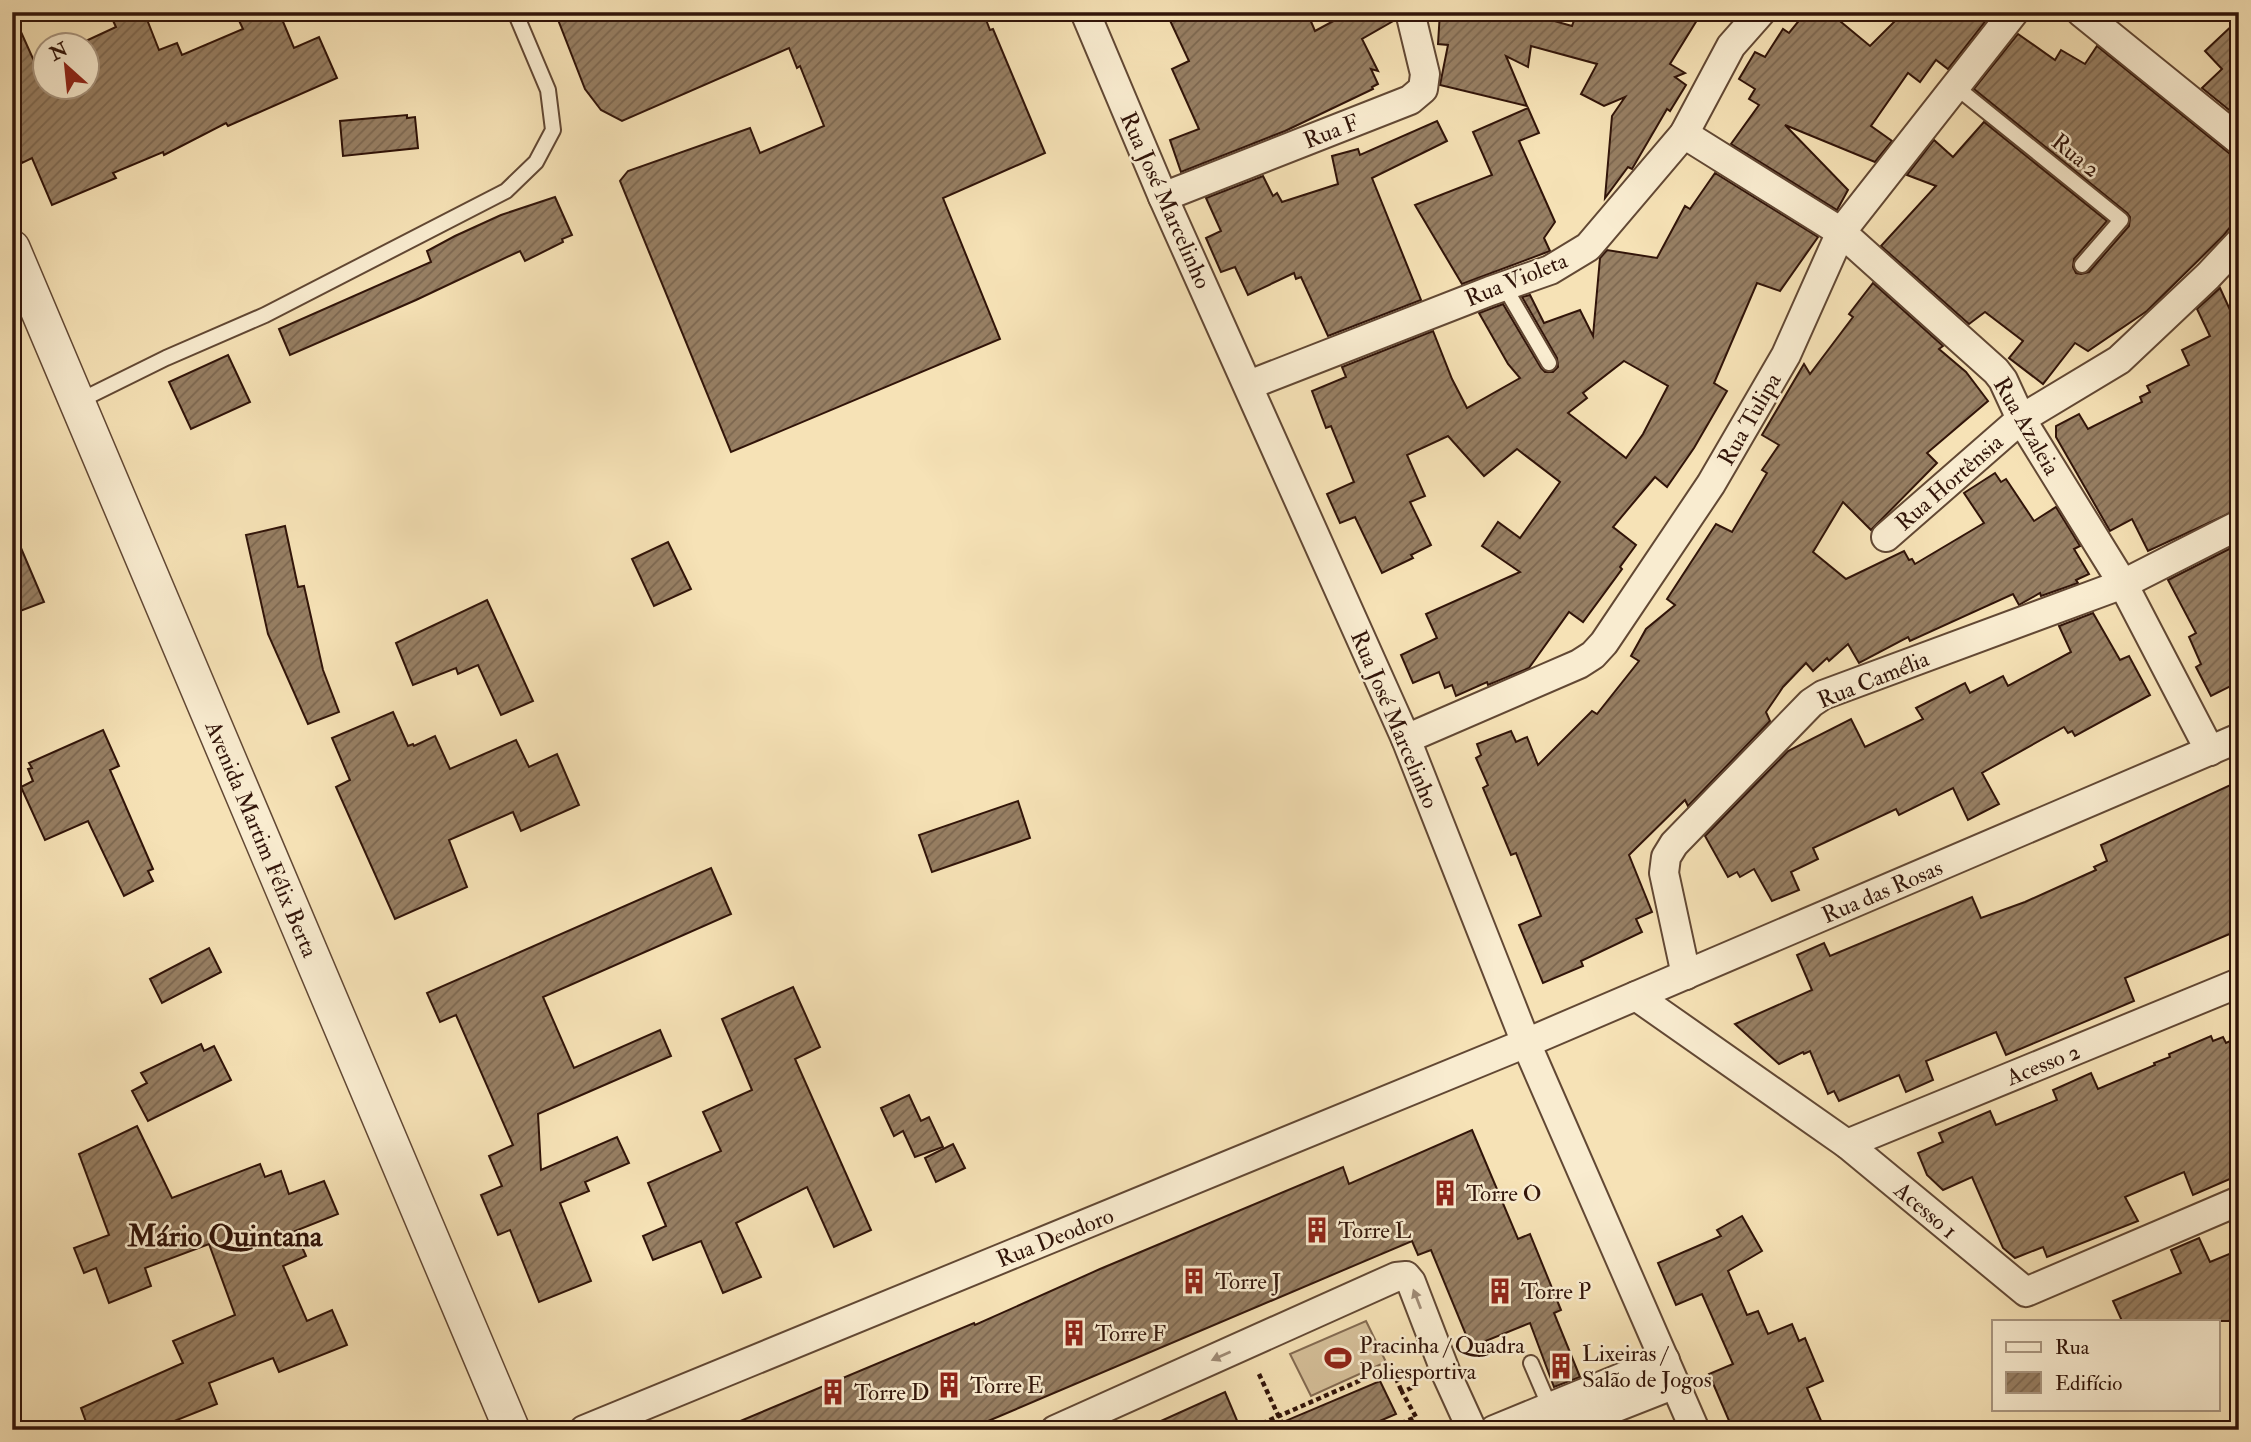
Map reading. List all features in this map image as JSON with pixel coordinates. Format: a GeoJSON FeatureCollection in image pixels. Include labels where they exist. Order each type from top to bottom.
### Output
{"type":"FeatureCollection","features":[{"type":"Feature","properties":{"kind":"street","name":"Rua José Marcelinho"},"geometry":{"type":"LineString","coordinates":[[1085,12],[1163,197],[1406,739],[1526,1043],[1695,1430]]}},
{"type":"Feature","properties":{"kind":"street","name":"Rua F"},"geometry":{"type":"LineString","coordinates":[[1163,197],[1410,100],[1423,89],[1425,74],[1410,12]]}},
{"type":"Feature","properties":{"kind":"street","name":"Rua Violeta"},"geometry":{"type":"LineString","coordinates":[[1249,385],[1550,270],[1588,247],[1684,134],[1731,46],[1761,12]]}},
{"type":"Feature","properties":{"kind":"street","name":"Rua Tulipa"},"geometry":{"type":"LineString","coordinates":[[1406,739],[1579,664],[1604,643],[1718,472],[1786,355],[1841,232],[2014,12]]}},
{"type":"Feature","properties":{"kind":"street"},"geometry":{"type":"LineString","coordinates":[[2081,12],[2239,140]]}},
{"type":"Feature","properties":{"kind":"street","name":"Rua Azaleia"},"geometry":{"type":"LineString","coordinates":[[1684,134],[1841,232],[1996,371],[2021,419],[2123,584],[2210,751]]}},
{"type":"Feature","properties":{"kind":"street","name":"Rua Hortênsia"},"geometry":{"type":"LineString","coordinates":[[1886,537],[2021,419],[2119,360],[2239,243]]}},
{"type":"Feature","properties":{"kind":"street","name":"Avenida Martim Félix Berta"},"geometry":{"type":"LineString","coordinates":[[12,248],[512,1430]]}},
{"type":"Feature","properties":{"kind":"street","name":"Rua Camélia"},"geometry":{"type":"LineString","coordinates":[[1686,975],[1664,873],[1667,857],[1674,844],[1811,703],[1823,695],[2123,584],[2239,525]]}},
{"type":"Feature","properties":{"kind":"street","name":"Rua das Rosas"},"geometry":{"type":"LineString","coordinates":[[1526,1043],[2239,738]]}},
{"type":"Feature","properties":{"kind":"street","name":"Acesso 2"},"geometry":{"type":"LineString","coordinates":[[1847,1144],[2239,983]]}},
{"type":"Feature","properties":{"kind":"street","name":"Acesso 1"},"geometry":{"type":"LineString","coordinates":[[1636,996],[1847,1144],[2026,1292],[2239,1201]]}},
{"type":"Feature","properties":{"kind":"street","name":"Rua Deodoro"},"geometry":{"type":"LineString","coordinates":[[584,1430],[1526,1043]]}},
{"type":"Feature","properties":{"kind":"street"},"geometry":{"type":"LineString","coordinates":[[1055,1430],[1084,1424],[1245,1345],[1396,1277],[1406,1276],[1472,1430]]}},
{"type":"Feature","properties":{"kind":"street"},"geometry":{"type":"LineString","coordinates":[[1494,1430],[1555,1422],[1670,1372]]}},
{"type":"Feature","properties":{"kind":"lane"},"geometry":{"type":"LineString","coordinates":[[77,402],[166,358],[265,315],[506,191],[536,162],[554,130],[548,90],[515,12]]}},
{"type":"Feature","properties":{"kind":"lane","name":"Rua 2"},"geometry":{"type":"LineString","coordinates":[[1956,87],[2121,220],[2082,265]]}},
{"type":"Feature","properties":{"kind":"lane"},"geometry":{"type":"LineString","coordinates":[[1504,286],[1549,363]]}},
{"type":"Feature","properties":{"kind":"lane"},"geometry":{"type":"LineString","coordinates":[[1531,1363],[1555,1422]]}},
{"type":"Feature","properties":{"kind":"path"},"geometry":{"type":"LineString","coordinates":[[1245,1345],[1285,1430]]}},
{"type":"Feature","properties":{"kind":"path"},"geometry":{"type":"LineString","coordinates":[[1254,1427],[1391,1367],[1416,1417],[1385,1430]]}},
{"type":"Feature","properties":{"kind":"path"},"geometry":{"type":"LineString","coordinates":[[1402,1392],[1446,1373]]}},
{"type":"Feature","properties":{"kind":"shaded area","name":"Pracinha / Quadra Poliesportiva"},"geometry":{"type":"Polygon","coordinates":[[[1366,1321],[1386,1362],[1311,1396],[1290,1354],[1366,1321]]]}},
{"type":"Feature","properties":{"kind":"building"},"geometry":{"type":"Polygon","coordinates":[[[12,12],[32,57],[32,102],[102,102],[102,33],[116,27],[109,12],[144,12],[159,50],[177,43],[182,55],[243,29],[235,12],[279,12],[294,48],[319,37],[337,78],[228,126],[226,123],[164,155],[163,152],[113,173],[116,178],[52,205],[32,158],[22,163],[12,139],[12,12]]]}},
{"type":"Feature","properties":{"kind":"building"},"geometry":{"type":"Polygon","coordinates":[[[555,12],[983,12],[990,30],[993,29],[1045,153],[943,198],[1000,339],[731,452],[620,181],[628,171],[750,128],[760,153],[824,126],[800,66],[797,68],[789,48],[622,121],[601,110],[585,89],[555,12]]]}},
{"type":"Feature","properties":{"kind":"building"},"geometry":{"type":"Polygon","coordinates":[[[1166,12],[1307,12],[1315,31],[1350,12],[1394,12],[1395,20],[1362,39],[1378,71],[1371,69],[1378,84],[1372,87],[1373,89],[1285,131],[1181,172],[1170,140],[1199,129],[1172,69],[1189,61],[1166,12]]]}},
{"type":"Feature","properties":{"kind":"building"},"geometry":{"type":"Polygon","coordinates":[[[1440,12],[1522,12],[1572,26],[1577,12],[1702,12],[1670,64],[1685,73],[1675,77],[1686,85],[1670,111],[1667,109],[1632,169],[1628,167],[1605,198],[1612,116],[1625,97],[1604,106],[1581,94],[1597,64],[1531,46],[1528,67],[1506,56],[1527,106],[1440,85],[1448,45],[1438,44],[1440,12]]]}},
{"type":"Feature","properties":{"kind":"building"},"geometry":{"type":"Polygon","coordinates":[[[1806,12],[1829,12],[1870,46],[1904,12],[1991,14],[1948,69],[1936,60],[1920,82],[1908,73],[1871,126],[1892,141],[1875,162],[1785,125],[1848,190],[1837,210],[1731,144],[1759,105],[1749,99],[1755,89],[1739,79],[1755,52],[1765,57],[1783,29],[1789,33],[1806,12]]]}},
{"type":"Feature","properties":{"kind":"building"},"geometry":{"type":"Polygon","coordinates":[[[2239,19],[2239,118],[2202,88],[2222,69],[2205,51],[2239,19]]]}},
{"type":"Feature","properties":{"kind":"building"},"geometry":{"type":"Polygon","coordinates":[[[2018,34],[2055,60],[2061,50],[2085,64],[2097,46],[2229,153],[2239,156],[2239,216],[2223,236],[2147,311],[2088,351],[2075,343],[2043,384],[2009,358],[2023,341],[1985,312],[1969,324],[1881,246],[1936,186],[1907,175],[1934,140],[1953,157],[1984,122],[2107,221],[2074,259],[2073,267],[2076,273],[2089,272],[2129,226],[2130,217],[2127,213],[1974,89],[2018,34]]]}},
{"type":"Feature","properties":{"kind":"building"},"geometry":{"type":"Polygon","coordinates":[[[1528,108],[1539,133],[1519,141],[1555,222],[1544,238],[1550,251],[1462,284],[1415,205],[1492,175],[1473,132],[1528,108]]]}},
{"type":"Feature","properties":{"kind":"building"},"geometry":{"type":"Polygon","coordinates":[[[407,115],[407,118],[415,117],[418,148],[343,156],[340,121],[407,115]]]}},
{"type":"Feature","properties":{"kind":"building"},"geometry":{"type":"Polygon","coordinates":[[[1437,121],[1447,141],[1372,178],[1421,300],[1328,336],[1301,277],[1296,279],[1294,273],[1248,295],[1235,267],[1221,272],[1206,238],[1221,231],[1206,198],[1263,176],[1273,196],[1277,193],[1282,202],[1338,184],[1332,156],[1358,149],[1360,155],[1437,121]]]}},
{"type":"Feature","properties":{"kind":"building"},"geometry":{"type":"Polygon","coordinates":[[[1715,173],[1818,237],[1780,291],[1757,283],[1714,383],[1727,391],[1694,448],[1667,487],[1655,477],[1613,527],[1636,545],[1583,622],[1569,612],[1529,668],[1488,685],[1487,682],[1456,696],[1452,685],[1445,688],[1439,672],[1413,683],[1401,655],[1437,638],[1426,614],[1520,572],[1482,546],[1498,522],[1520,538],[1560,482],[1517,449],[1484,476],[1448,436],[1407,455],[1425,496],[1410,502],[1431,545],[1411,555],[1413,558],[1382,573],[1355,517],[1340,523],[1327,494],[1354,482],[1331,426],[1326,428],[1312,391],[1346,377],[1342,367],[1433,331],[1467,408],[1520,378],[1508,364],[1479,313],[1503,304],[1541,368],[1545,372],[1553,372],[1558,367],[1557,358],[1522,297],[1530,295],[1544,323],[1580,310],[1593,336],[1600,258],[1607,250],[1657,258],[1685,206],[1690,209],[1715,173]],[[1624,361],[1583,393],[1587,398],[1568,413],[1626,458],[1643,434],[1668,386],[1624,361]]]}},
{"type":"Feature","properties":{"kind":"building"},"geometry":{"type":"Polygon","coordinates":[[[555,197],[572,235],[562,239],[563,242],[525,261],[520,251],[290,355],[279,329],[431,262],[427,251],[455,236],[501,215],[555,197]]]}},
{"type":"Feature","properties":{"kind":"building"},"geometry":{"type":"Polygon","coordinates":[[[1873,283],[1943,346],[1939,349],[1966,372],[1988,401],[1927,453],[1937,463],[1871,530],[1843,502],[1813,552],[1846,579],[1904,551],[1915,564],[1984,523],[1964,493],[1995,473],[2001,482],[2006,479],[2034,521],[2056,507],[2080,546],[2074,549],[2089,574],[2076,580],[2078,583],[2041,596],[2040,593],[2019,605],[2013,594],[1910,641],[1908,637],[1859,663],[1848,644],[1813,671],[1806,663],[1783,687],[1766,712],[1770,721],[1688,806],[1685,800],[1629,855],[1652,912],[1636,919],[1642,932],[1581,961],[1583,966],[1543,983],[1519,925],[1541,916],[1516,853],[1511,855],[1483,788],[1488,785],[1476,758],[1481,755],[1477,744],[1511,731],[1516,742],[1527,737],[1538,765],[1592,711],[1597,714],[1639,661],[1631,656],[1646,629],[1675,605],[1667,599],[1716,524],[1732,532],[1767,473],[1762,470],[1779,445],[1762,435],[1804,364],[1810,374],[1853,317],[1849,314],[1873,283]]]}},
{"type":"Feature","properties":{"kind":"building"},"geometry":{"type":"Polygon","coordinates":[[[2220,288],[2236,323],[2239,322],[2239,509],[2148,551],[2132,519],[2110,531],[2056,437],[2056,426],[2079,414],[2088,429],[2142,402],[2140,397],[2150,392],[2147,386],[2189,365],[2182,350],[2210,336],[2197,309],[2220,288]]]}},
{"type":"Feature","properties":{"kind":"building"},"geometry":{"type":"Polygon","coordinates":[[[228,355],[250,402],[191,429],[169,382],[228,355]]]}},
{"type":"Feature","properties":{"kind":"building"},"geometry":{"type":"Polygon","coordinates":[[[285,526],[298,587],[304,586],[323,670],[339,712],[308,724],[268,634],[246,535],[285,526]]]}},
{"type":"Feature","properties":{"kind":"building"},"geometry":{"type":"Polygon","coordinates":[[[12,527],[44,602],[12,614],[12,527]]]}},
{"type":"Feature","properties":{"kind":"building"},"geometry":{"type":"Polygon","coordinates":[[[668,542],[691,589],[654,606],[632,559],[668,542]]]}},
{"type":"Feature","properties":{"kind":"building"},"geometry":{"type":"Polygon","coordinates":[[[2239,544],[2239,682],[2211,696],[2196,667],[2201,664],[2189,637],[2196,633],[2168,580],[2239,544]]]}},
{"type":"Feature","properties":{"kind":"building"},"geometry":{"type":"Polygon","coordinates":[[[487,600],[533,701],[501,715],[478,665],[458,674],[456,668],[413,685],[396,643],[487,600]]]}},
{"type":"Feature","properties":{"kind":"building"},"geometry":{"type":"Polygon","coordinates":[[[2093,613],[2120,660],[2129,656],[2150,695],[2075,736],[2072,731],[2068,733],[2064,727],[1982,773],[1999,804],[1968,820],[1953,788],[1899,815],[1896,809],[1813,848],[1818,859],[1791,872],[1799,890],[1772,901],[1754,869],[1740,877],[1737,872],[1728,877],[1705,836],[1788,751],[1851,719],[1865,747],[1923,719],[1916,708],[1965,683],[1970,693],[2003,676],[2008,686],[2071,652],[2059,626],[2093,613]]]}},
{"type":"Feature","properties":{"kind":"building"},"geometry":{"type":"Polygon","coordinates":[[[393,712],[408,746],[435,736],[450,769],[516,740],[529,767],[557,754],[579,805],[521,831],[513,812],[449,840],[467,887],[395,919],[336,787],[350,780],[332,738],[393,712]]]}},
{"type":"Feature","properties":{"kind":"building"},"geometry":{"type":"Polygon","coordinates":[[[103,730],[119,766],[110,770],[153,869],[148,871],[153,881],[124,896],[88,821],[45,840],[21,787],[33,781],[28,769],[32,768],[29,763],[103,730]]]}},
{"type":"Feature","properties":{"kind":"building"},"geometry":{"type":"Polygon","coordinates":[[[2239,781],[2239,930],[2125,978],[2134,1001],[2006,1055],[1996,1032],[1926,1061],[1933,1080],[1906,1092],[1899,1075],[1839,1101],[1834,1091],[1828,1094],[1810,1051],[1779,1064],[1735,1024],[1812,990],[1797,955],[1824,943],[1830,956],[1972,897],[1981,918],[2025,902],[2096,870],[2094,867],[2107,861],[2101,845],[2239,781]]]}},
{"type":"Feature","properties":{"kind":"building"},"geometry":{"type":"Polygon","coordinates":[[[1018,801],[1030,838],[932,872],[919,835],[1018,801]]]}},
{"type":"Feature","properties":{"kind":"building"},"geometry":{"type":"Polygon","coordinates":[[[711,868],[731,914],[543,997],[574,1068],[660,1030],[671,1056],[538,1114],[541,1170],[617,1137],[629,1163],[585,1182],[589,1191],[560,1203],[591,1281],[539,1302],[510,1230],[498,1235],[481,1195],[502,1186],[489,1156],[513,1145],[456,1015],[440,1022],[427,993],[711,868]]]}},
{"type":"Feature","properties":{"kind":"building"},"geometry":{"type":"Polygon","coordinates":[[[209,948],[221,972],[162,1003],[150,979],[209,948]]]}},
{"type":"Feature","properties":{"kind":"building"},"geometry":{"type":"Polygon","coordinates":[[[793,987],[820,1047],[795,1059],[871,1230],[834,1247],[807,1187],[736,1223],[761,1277],[723,1293],[701,1241],[653,1260],[643,1236],[666,1226],[648,1183],[721,1151],[703,1112],[752,1090],[722,1019],[793,987]]]}},
{"type":"Feature","properties":{"kind":"building"},"geometry":{"type":"Polygon","coordinates":[[[2211,1036],[2213,1041],[2223,1037],[2226,1043],[2239,1037],[2239,1175],[2193,1195],[2184,1172],[2125,1197],[2138,1221],[2047,1257],[2043,1247],[2015,1258],[2003,1248],[1972,1177],[1943,1190],[1927,1175],[1918,1153],[1943,1142],[1939,1133],[1990,1111],[1996,1125],[2057,1100],[2053,1090],[2091,1073],[2098,1089],[2155,1065],[2154,1063],[2170,1057],[2169,1054],[2211,1036]]]}},
{"type":"Feature","properties":{"kind":"building"},"geometry":{"type":"Polygon","coordinates":[[[201,1044],[204,1051],[214,1046],[231,1080],[148,1121],[132,1091],[147,1083],[141,1073],[201,1044]]]}},
{"type":"Feature","properties":{"kind":"building"},"geometry":{"type":"Polygon","coordinates":[[[909,1095],[921,1121],[929,1117],[943,1147],[915,1157],[903,1131],[894,1136],[881,1108],[909,1095]]]}},
{"type":"Feature","properties":{"kind":"building"},"geometry":{"type":"Polygon","coordinates":[[[137,1126],[172,1198],[260,1164],[265,1177],[281,1171],[289,1194],[324,1181],[338,1214],[295,1231],[306,1256],[283,1266],[307,1321],[332,1310],[347,1345],[279,1372],[273,1358],[209,1383],[217,1404],[152,1430],[89,1430],[81,1408],[183,1363],[173,1341],[235,1315],[209,1244],[145,1268],[151,1286],[109,1303],[96,1268],[84,1273],[74,1248],[109,1235],[79,1154],[137,1126]]]}},
{"type":"Feature","properties":{"kind":"building"},"geometry":{"type":"Polygon","coordinates":[[[1472,1130],[1518,1239],[1530,1234],[1561,1310],[1554,1313],[1580,1377],[1554,1387],[1530,1323],[1471,1347],[1431,1250],[1418,1255],[1412,1241],[967,1430],[719,1430],[974,1323],[975,1325],[1100,1269],[1343,1167],[1349,1184],[1472,1130]]]}},
{"type":"Feature","properties":{"kind":"building"},"geometry":{"type":"Polygon","coordinates":[[[953,1144],[965,1168],[936,1182],[925,1158],[953,1144]]]}},
{"type":"Feature","properties":{"kind":"building"},"geometry":{"type":"Polygon","coordinates":[[[1742,1216],[1762,1251],[1728,1271],[1747,1315],[1758,1311],[1768,1334],[1792,1324],[1799,1341],[1805,1338],[1823,1381],[1807,1388],[1825,1430],[1733,1430],[1709,1374],[1733,1364],[1702,1294],[1676,1305],[1658,1263],[1721,1236],[1717,1230],[1742,1216]]]}},
{"type":"Feature","properties":{"kind":"building"},"geometry":{"type":"Polygon","coordinates":[[[2199,1238],[2210,1262],[2239,1250],[2239,1321],[2122,1320],[2113,1301],[2181,1273],[2171,1250],[2199,1238]]]}},
{"type":"Feature","properties":{"kind":"building"},"geometry":{"type":"Polygon","coordinates":[[[1380,1381],[1396,1414],[1359,1430],[1264,1430],[1380,1381]]]}},
{"type":"Feature","properties":{"kind":"building"},"geometry":{"type":"Polygon","coordinates":[[[1225,1392],[1241,1430],[1141,1430],[1225,1392]]]}},
{"type":"Feature","properties":{"kind":"place","name":"Torre O"},"geometry":{"type":"Point","coordinates":[1445,1193]}},
{"type":"Feature","properties":{"kind":"place","name":"Torre L"},"geometry":{"type":"Point","coordinates":[1317,1230]}},
{"type":"Feature","properties":{"kind":"place","name":"Torre J"},"geometry":{"type":"Point","coordinates":[1194,1281]}},
{"type":"Feature","properties":{"kind":"place","name":"Torre P"},"geometry":{"type":"Point","coordinates":[1500,1291]}},
{"type":"Feature","properties":{"kind":"place","name":"Torre F"},"geometry":{"type":"Point","coordinates":[1074,1333]}},
{"type":"Feature","properties":{"kind":"place","name":"Pracinha / Quadra Poliesportiva"},"geometry":{"type":"Point","coordinates":[1338,1358]}},
{"type":"Feature","properties":{"kind":"place","name":"Lixeiras / Salão de Jogos"},"geometry":{"type":"Point","coordinates":[1561,1366]}},
{"type":"Feature","properties":{"kind":"place","name":"Torre E"},"geometry":{"type":"Point","coordinates":[949,1385]}},
{"type":"Feature","properties":{"kind":"place","name":"Torre D"},"geometry":{"type":"Point","coordinates":[833,1392]}},
{"type":"Feature","properties":{"kind":"district","name":"Mário Quintana"},"geometry":{"type":"Point","coordinates":[225,1236]}}]}
